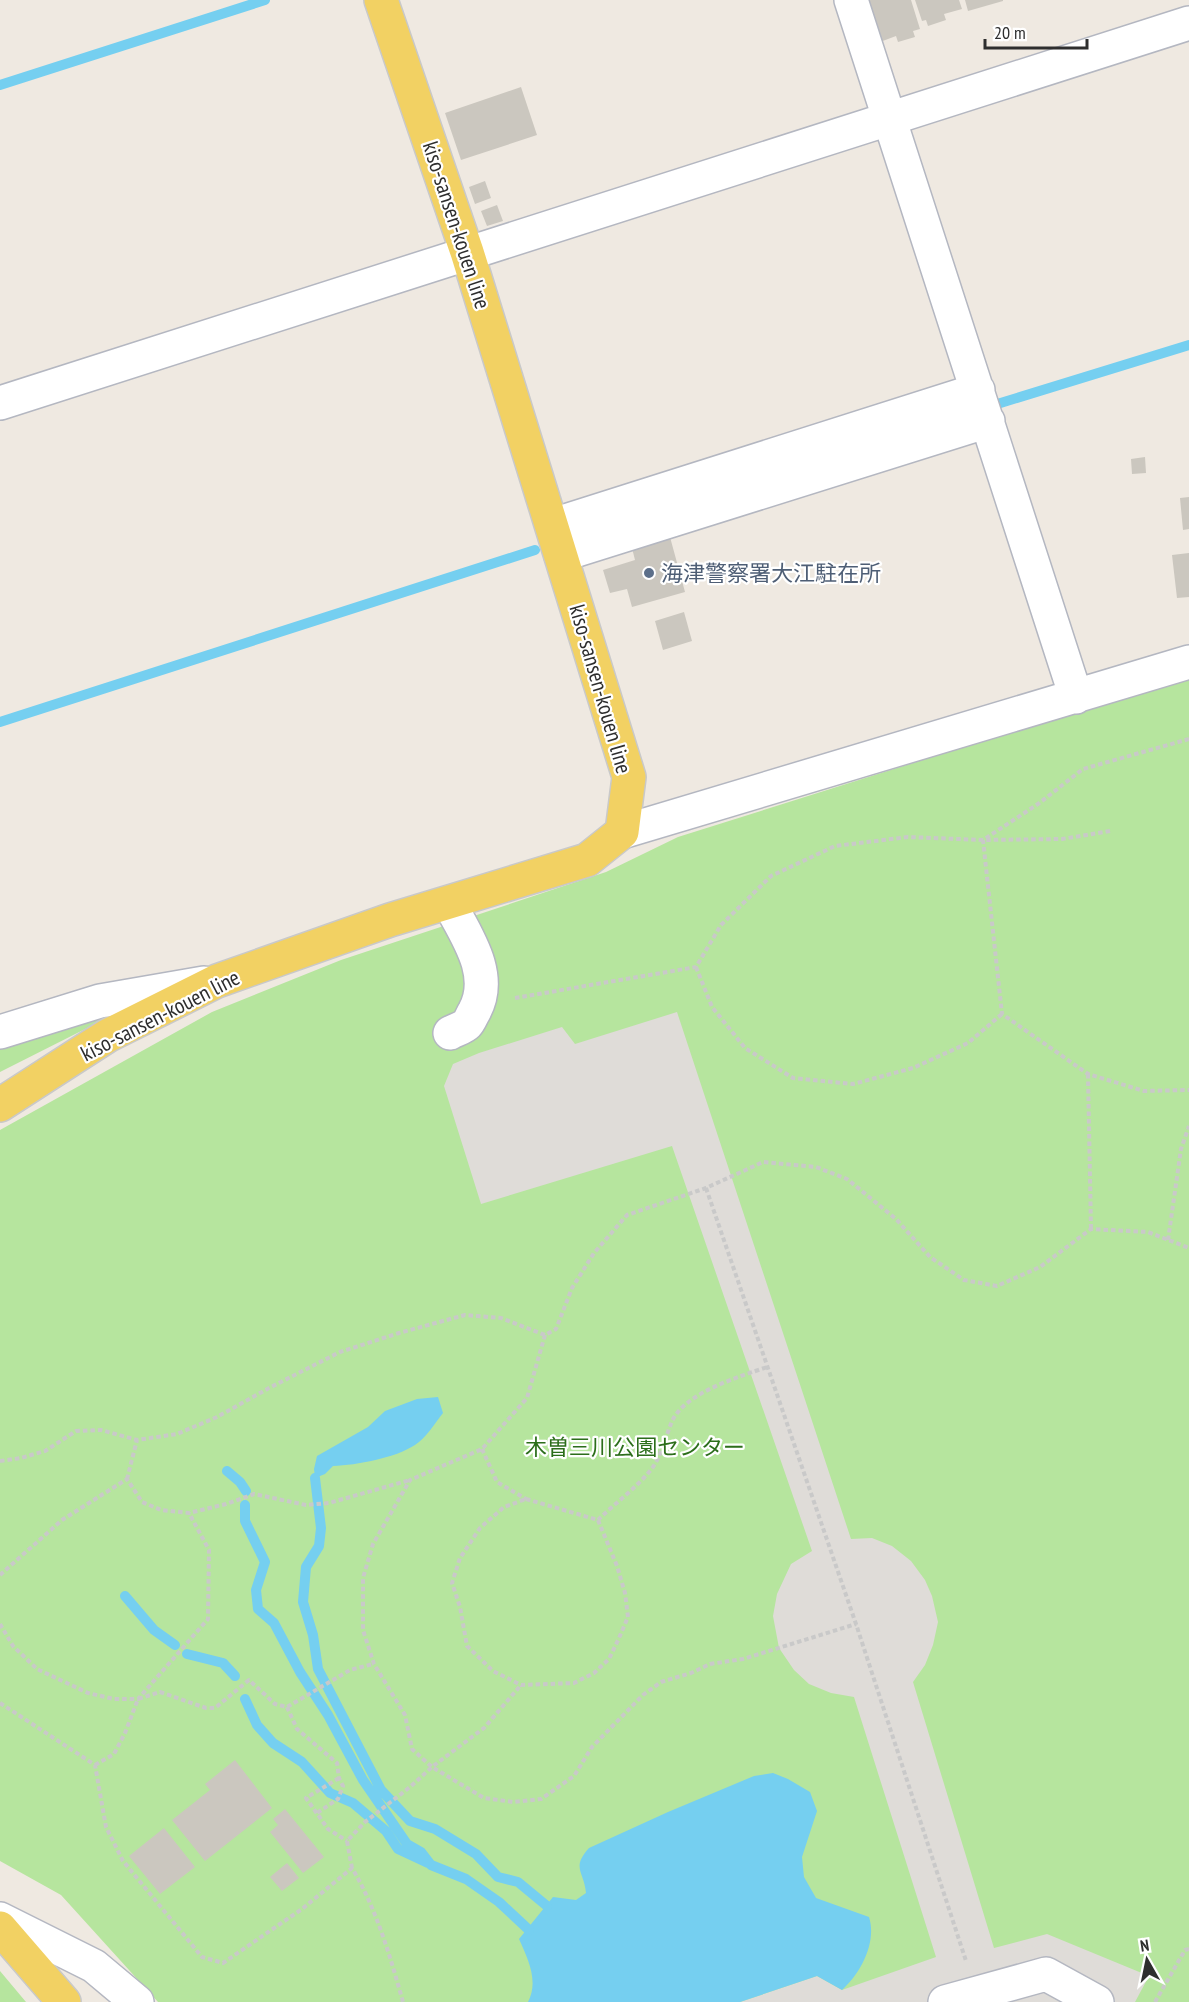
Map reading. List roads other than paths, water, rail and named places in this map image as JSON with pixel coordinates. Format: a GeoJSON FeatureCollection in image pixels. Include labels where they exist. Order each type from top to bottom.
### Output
{"type":"FeatureCollection","features":[{"type":"Feature","properties":{"kind":"main road","name":"kiso-sansen-kouen line"},"geometry":{"type":"LineString","coordinates":[[0,1105],[107,1036],[218,981],[390,920],[588,860],[622,832],[629,777],[467,252],[381,0]]}},
{"type":"Feature","properties":{"kind":"main road"},"geometry":{"type":"LineString","coordinates":[[0,1928],[64,2002]]}},
{"type":"Feature","properties":{"kind":"street"},"geometry":{"type":"LineString","coordinates":[[851,0],[1076,697]]}},
{"type":"Feature","properties":{"kind":"street"},"geometry":{"type":"LineString","coordinates":[[0,402],[1189,23]]}},
{"type":"Feature","properties":{"kind":"street"},"geometry":{"type":"LineString","coordinates":[[557,540],[978,390]]}},
{"type":"Feature","properties":{"kind":"street"},"geometry":{"type":"LineString","coordinates":[[557,540],[988,421]]}},
{"type":"Feature","properties":{"kind":"street"},"geometry":{"type":"LineString","coordinates":[[622,832],[1189,662]]}},
{"type":"Feature","properties":{"kind":"street"},"geometry":{"type":"LineString","coordinates":[[448,903],[472,945],[481,970],[478,1004],[466,1024],[450,1033]]}},
{"type":"Feature","properties":{"kind":"street"},"geometry":{"type":"LineString","coordinates":[[0,1032],[100,1001],[218,981]]}},
{"type":"Feature","properties":{"kind":"street"},"geometry":{"type":"LineString","coordinates":[[0,1919],[94,1966],[137,2002]]}},
{"type":"Feature","properties":{"kind":"street"},"geometry":{"type":"LineString","coordinates":[[945,2002],[1046,1974],[1097,2002]]}},
{"type":"Feature","properties":{"kind":"water"},"geometry":{"type":"Polygon","coordinates":[[[438,1397],[443,1413],[415,1445],[397,1454],[376,1460],[333,1466],[325,1474],[315,1478],[314,1469],[317,1456],[368,1427],[385,1411],[417,1399],[438,1397]]]}},
{"type":"Feature","properties":{"kind":"water"},"geometry":{"type":"Polygon","coordinates":[[[773,1773],[810,1792],[817,1811],[802,1857],[804,1877],[816,1898],[869,1917],[871,1937],[866,1956],[855,1975],[842,1990],[817,1976],[740,2002],[528,2002],[532,1986],[531,1970],[519,1939],[553,1897],[576,1900],[586,1893],[580,1865],[589,1848],[754,1776],[773,1773]]]}},
{"type":"Feature","properties":{"kind":"waterway"},"geometry":{"type":"LineString","coordinates":[[0,85],[265,0]]}},
{"type":"Feature","properties":{"kind":"waterway"},"geometry":{"type":"LineString","coordinates":[[994,405],[1189,345]]}},
{"type":"Feature","properties":{"kind":"waterway"},"geometry":{"type":"LineString","coordinates":[[0,722],[535,550]]}},
{"type":"Feature","properties":{"kind":"waterway"},"geometry":{"type":"LineString","coordinates":[[227,1471],[240,1482],[246,1491]]}},
{"type":"Feature","properties":{"kind":"waterway"},"geometry":{"type":"LineString","coordinates":[[315,1478],[321,1528],[319,1546],[306,1567],[303,1602],[313,1635],[318,1669],[381,1790],[410,1821],[435,1829],[476,1854],[498,1877],[518,1882],[547,1906]]}},
{"type":"Feature","properties":{"kind":"waterway"},"geometry":{"type":"LineString","coordinates":[[245,1505],[245,1521],[265,1562],[256,1590],[258,1609],[274,1623],[363,1780],[407,1844],[421,1852],[431,1865],[466,1879],[499,1902],[529,1930]]}},
{"type":"Feature","properties":{"kind":"waterway"},"geometry":{"type":"LineString","coordinates":[[125,1596],[154,1630],[175,1645]]}},
{"type":"Feature","properties":{"kind":"waterway"},"geometry":{"type":"LineString","coordinates":[[187,1654],[223,1663],[235,1676]]}},
{"type":"Feature","properties":{"kind":"waterway"},"geometry":{"type":"LineString","coordinates":[[245,1699],[257,1725],[273,1743],[302,1762],[330,1793],[353,1803],[386,1831],[398,1849],[428,1863]]}},
{"type":"Feature","properties":{"kind":"place","name":"海津警察署大江駐在所"},"geometry":{"type":"Point","coordinates":[649,573]}},
{"type":"Feature","properties":{"kind":"park label","name":"木曽三川公園センター"},"geometry":{"type":"Point","coordinates":[635,1447]}}]}
